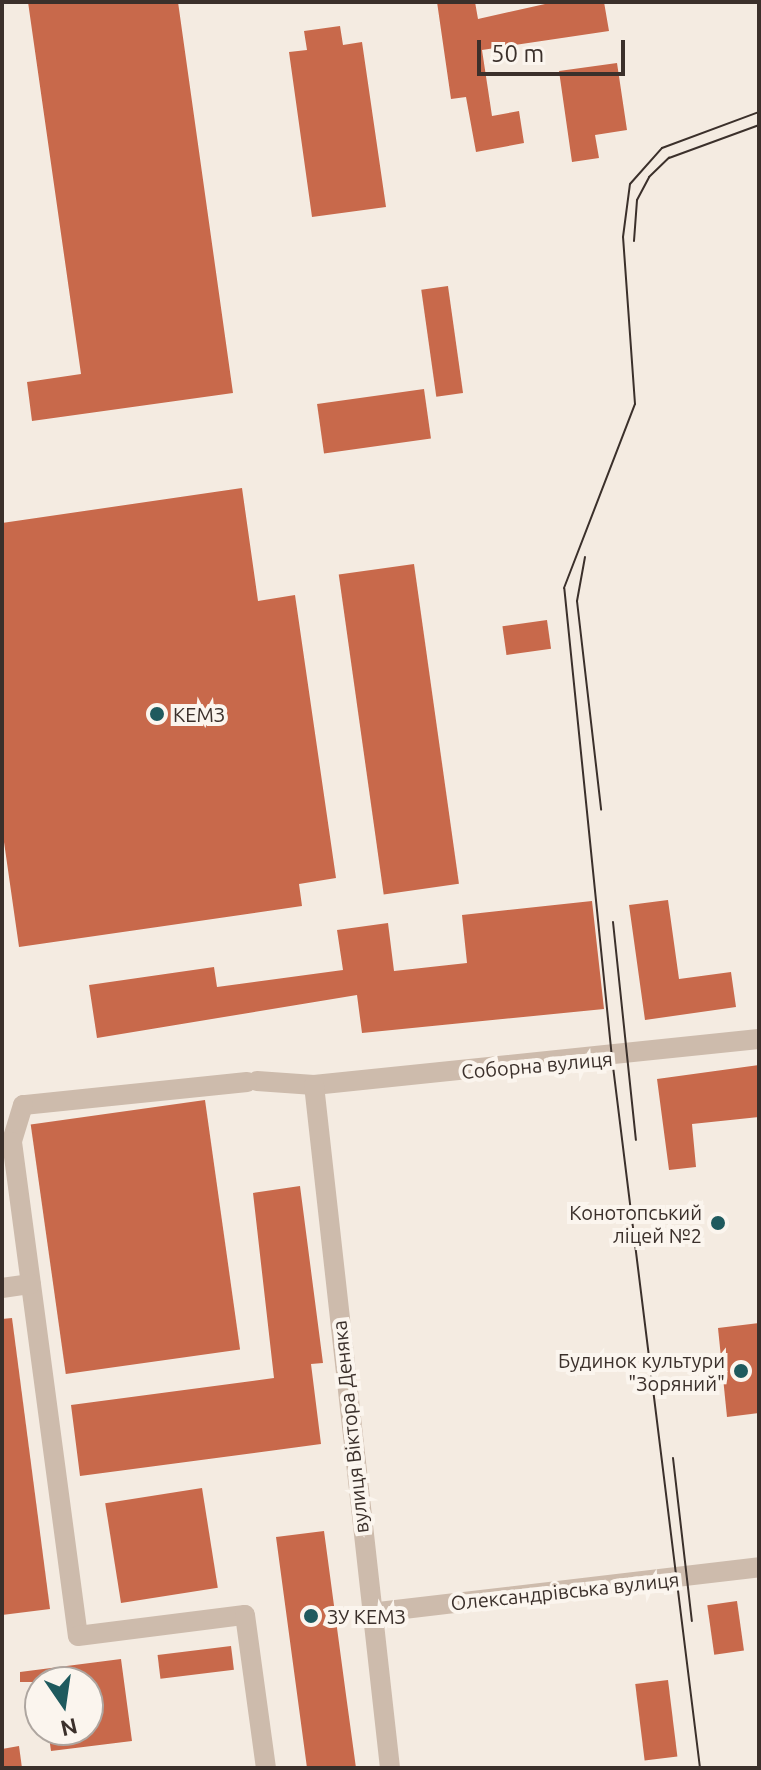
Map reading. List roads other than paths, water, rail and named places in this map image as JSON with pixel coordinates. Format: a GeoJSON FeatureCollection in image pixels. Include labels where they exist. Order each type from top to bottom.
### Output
{"type":"FeatureCollection","features":[{"type":"Feature","properties":{"kind":"street","name":"Соборна вулиця"},"geometry":{"type":"LineString","coordinates":[[31,1284],[12,1142],[23,1105],[252,1082],[314,1085],[759,1039]]}},
{"type":"Feature","properties":{"kind":"street","name":"вулиця Віктора Деняка"},"geometry":{"type":"LineString","coordinates":[[314,1085],[370,1613],[390,1768]]}},
{"type":"Feature","properties":{"kind":"street"},"geometry":{"type":"LineString","coordinates":[[2,1288],[31,1284],[78,1636],[245,1615],[266,1768]]}},
{"type":"Feature","properties":{"kind":"street","name":"Олександрівська вулиця"},"geometry":{"type":"LineString","coordinates":[[370,1613],[759,1567]]}},
{"type":"Feature","properties":{"kind":"tram line"},"geometry":{"type":"LineString","coordinates":[[700,1768],[612,1058],[564,588],[635,404],[623,237],[630,184],[662,148],[759,112]]}},
{"type":"Feature","properties":{"kind":"tram line"},"geometry":{"type":"LineString","coordinates":[[634,241],[637,200],[649,177],[669,158],[759,125]]}},
{"type":"Feature","properties":{"kind":"tram line"},"geometry":{"type":"LineString","coordinates":[[585,557],[577,601],[601,810]]}},
{"type":"Feature","properties":{"kind":"tram line"},"geometry":{"type":"LineString","coordinates":[[613,922],[636,1140]]}},
{"type":"Feature","properties":{"kind":"tram line"},"geometry":{"type":"LineString","coordinates":[[673,1458],[692,1621]]}},
{"type":"Feature","properties":{"kind":"place","name":"КЕМЗ"},"geometry":{"type":"Point","coordinates":[157,714]}},
{"type":"Feature","properties":{"kind":"place","name":"Конотопський ліцей №2"},"geometry":{"type":"Point","coordinates":[718,1223]}},
{"type":"Feature","properties":{"kind":"place","name":"Будинок культури \"Зоряний\""},"geometry":{"type":"Point","coordinates":[741,1371]}},
{"type":"Feature","properties":{"kind":"place","name":"ЗУ КЕМЗ"},"geometry":{"type":"Point","coordinates":[311,1616]}}]}
